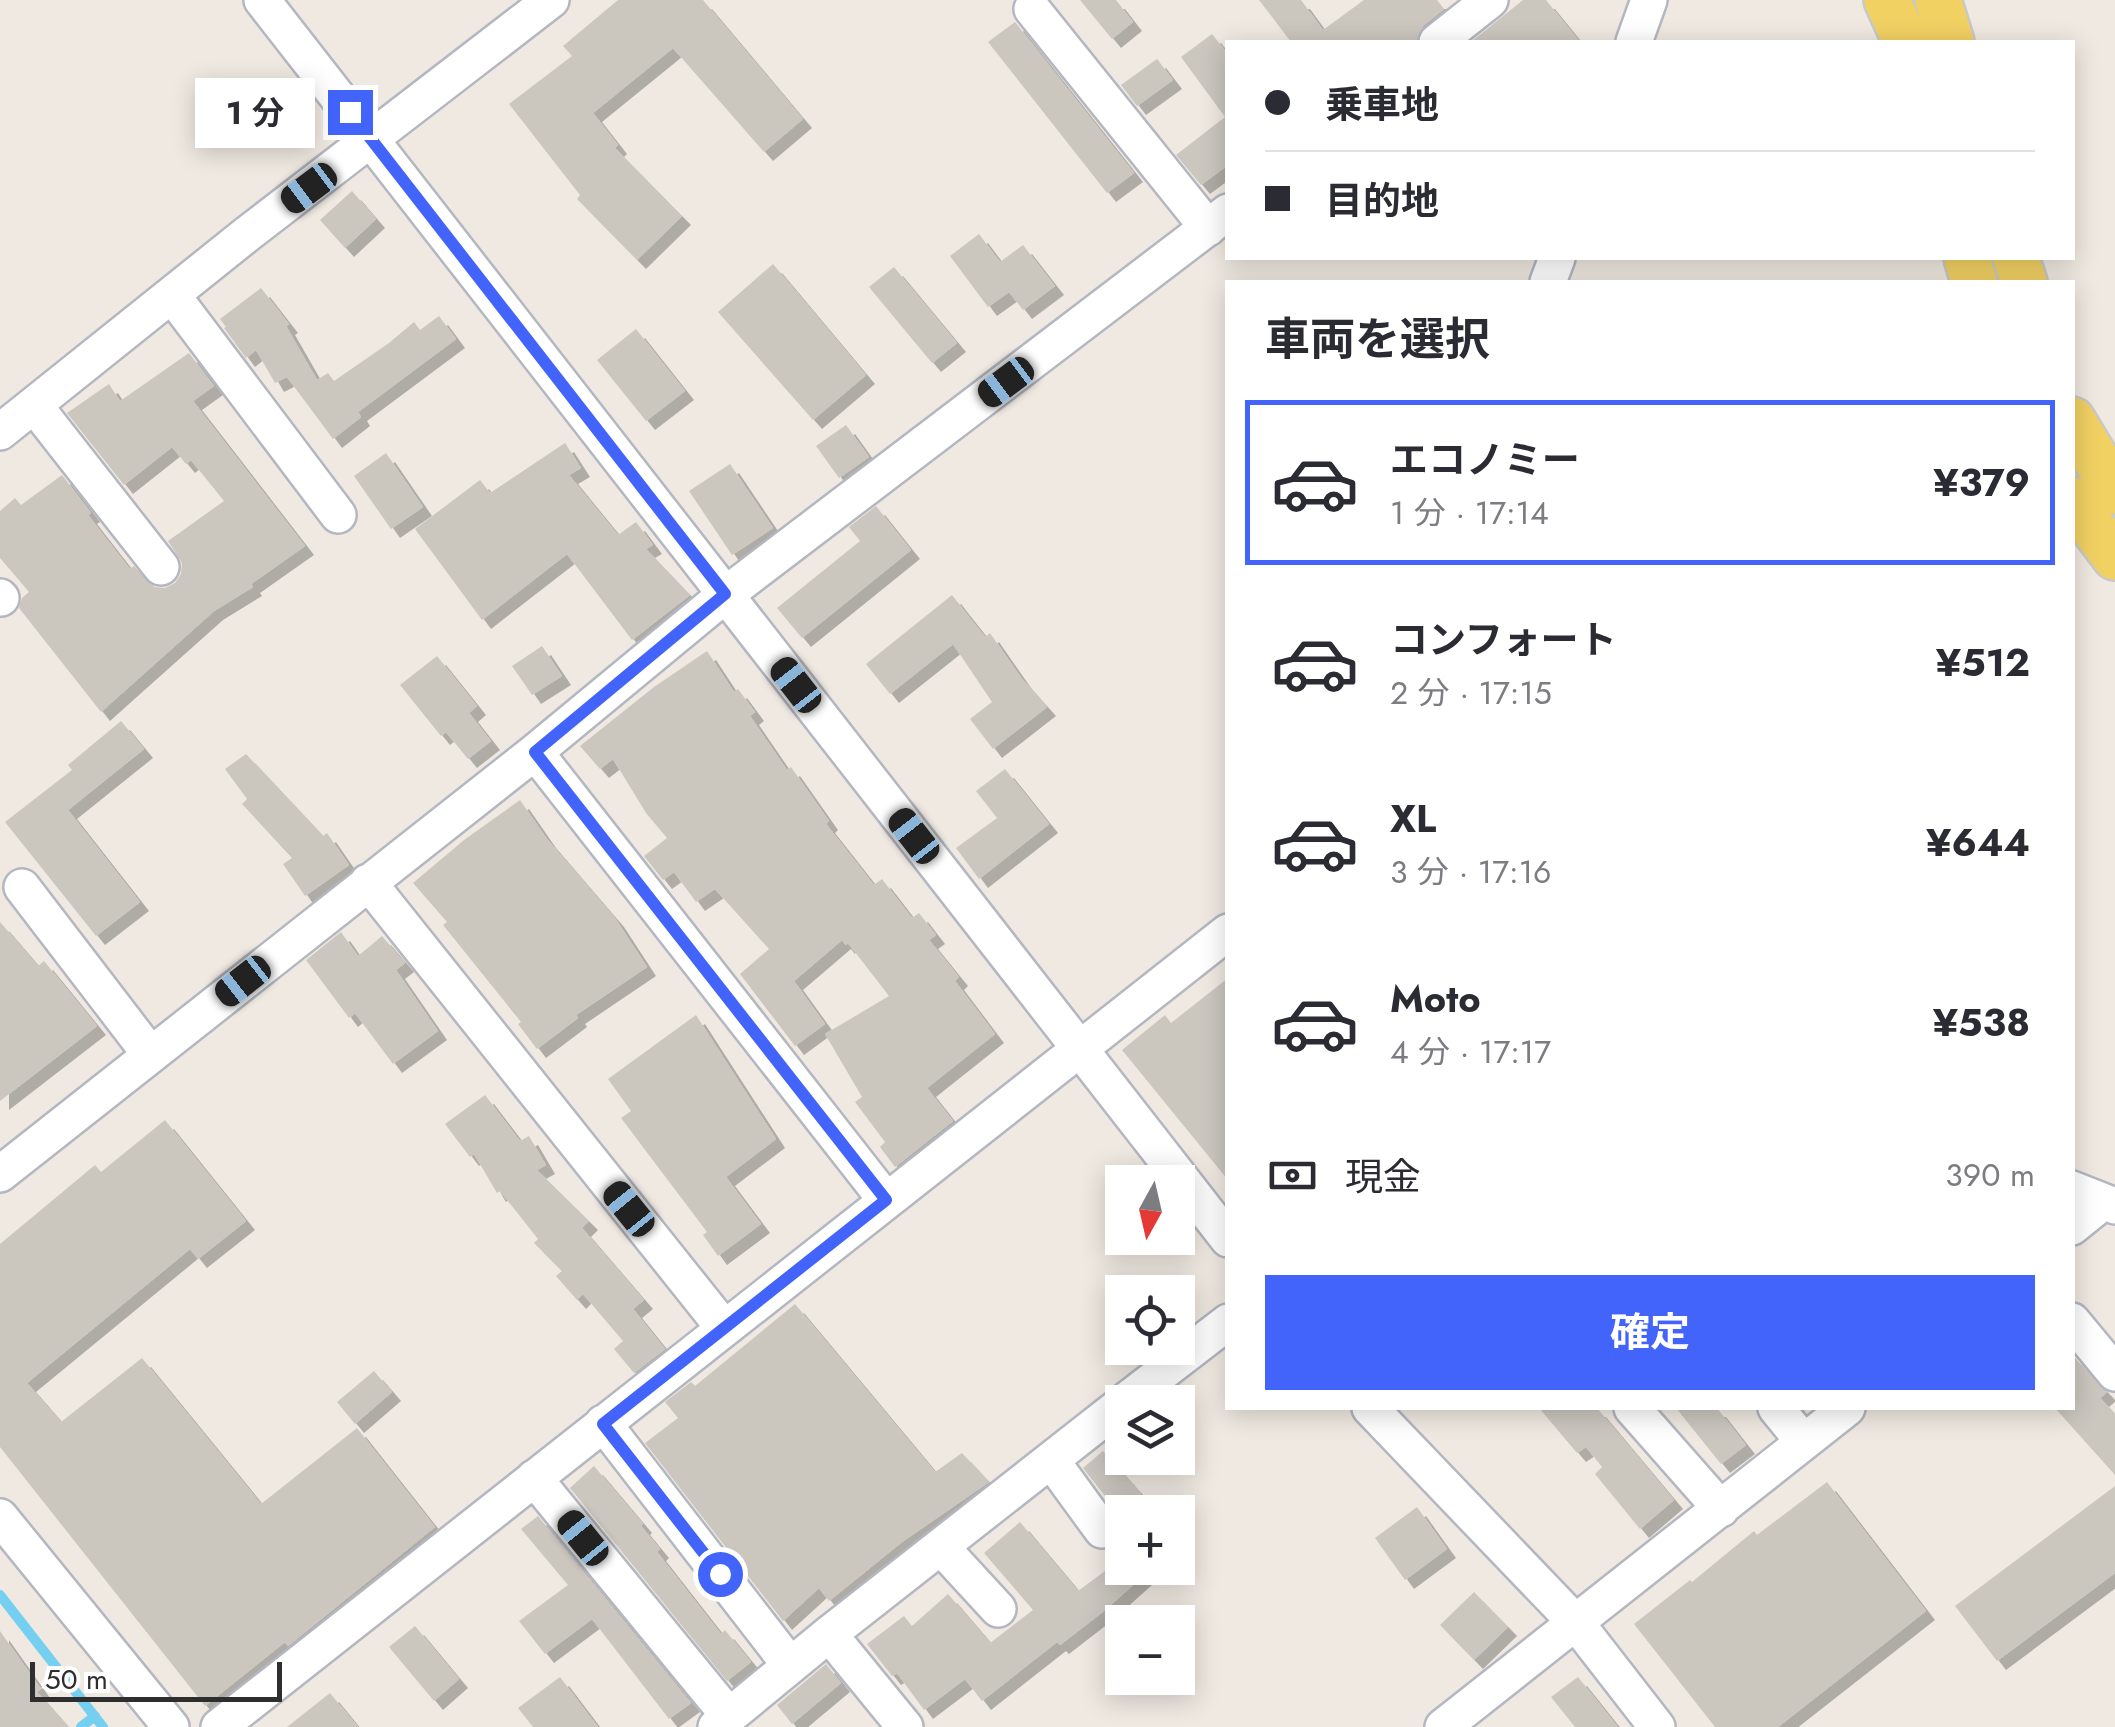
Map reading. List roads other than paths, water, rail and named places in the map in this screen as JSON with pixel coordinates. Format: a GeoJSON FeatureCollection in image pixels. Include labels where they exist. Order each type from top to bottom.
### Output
{"type":"FeatureCollection","features":[{"type":"Feature","properties":{"kind":"main road"},"geometry":{"type":"LineString","coordinates":[[1886,0],[1905,40]]}},
{"type":"Feature","properties":{"kind":"main road"},"geometry":{"type":"LineString","coordinates":[[1938,0],[1950,40]]}},
{"type":"Feature","properties":{"kind":"main road"},"geometry":{"type":"LineString","coordinates":[[2075,425],[2115,491]]}},
{"type":"Feature","properties":{"kind":"main road"},"geometry":{"type":"LineString","coordinates":[[2075,504],[2115,558]]}},
{"type":"Feature","properties":{"kind":"street"},"geometry":{"type":"LineString","coordinates":[[262,0],[1225,1236]]}},
{"type":"Feature","properties":{"kind":"street"},"geometry":{"type":"LineString","coordinates":[[0,432],[551,0]]}},
{"type":"Feature","properties":{"kind":"street"},"geometry":{"type":"LineString","coordinates":[[1635,40],[1650,0]]}},
{"type":"Feature","properties":{"kind":"street"},"geometry":{"type":"LineString","coordinates":[[1440,40],[1484,2]]}},
{"type":"Feature","properties":{"kind":"street"},"geometry":{"type":"LineString","coordinates":[[0,1174],[535,752],[725,594],[1218,220],[1032,9]]}},
{"type":"Feature","properties":{"kind":"street"},"geometry":{"type":"LineString","coordinates":[[172,295],[338,515]]}},
{"type":"Feature","properties":{"kind":"street"},"geometry":{"type":"LineString","coordinates":[[34,406],[161,567]]}},
{"type":"Feature","properties":{"kind":"street"},"geometry":{"type":"LineString","coordinates":[[535,752],[886,1200]]}},
{"type":"Feature","properties":{"kind":"street"},"geometry":{"type":"LineString","coordinates":[[368,882],[724,1328]]}},
{"type":"Feature","properties":{"kind":"street"},"geometry":{"type":"LineString","coordinates":[[22,887],[150,1054]]}},
{"type":"Feature","properties":{"kind":"street"},"geometry":{"type":"LineString","coordinates":[[219,1727],[1225,934]]}},
{"type":"Feature","properties":{"kind":"street"},"geometry":{"type":"LineString","coordinates":[[2075,1224],[2097,1199]]}},
{"type":"Feature","properties":{"kind":"street"},"geometry":{"type":"LineString","coordinates":[[1146,1385],[1225,1324]]}},
{"type":"Feature","properties":{"kind":"street"},"geometry":{"type":"LineString","coordinates":[[2075,1325],[2115,1372]]}},
{"type":"Feature","properties":{"kind":"street"},"geometry":{"type":"LineString","coordinates":[[1372,1410],[1577,1624],[1657,1727]]}},
{"type":"Feature","properties":{"kind":"street"},"geometry":{"type":"LineString","coordinates":[[1634,1410],[1721,1509]]}},
{"type":"Feature","properties":{"kind":"street"},"geometry":{"type":"LineString","coordinates":[[1778,1410],[1804,1442]]}},
{"type":"Feature","properties":{"kind":"street"},"geometry":{"type":"LineString","coordinates":[[1443,1727],[1844,1410]]}},
{"type":"Feature","properties":{"kind":"street"},"geometry":{"type":"LineString","coordinates":[[534,1478],[722,1721],[1105,1417]]}},
{"type":"Feature","properties":{"kind":"street"},"geometry":{"type":"LineString","coordinates":[[603,1424],[790,1665]]}},
{"type":"Feature","properties":{"kind":"street"},"geometry":{"type":"LineString","coordinates":[[1051,1460],[1102,1530]]}},
{"type":"Feature","properties":{"kind":"street"},"geometry":{"type":"LineString","coordinates":[[2,1525],[171,1727]]}},
{"type":"Feature","properties":{"kind":"street"},"geometry":{"type":"LineString","coordinates":[[941,1546],[998,1610]]}},
{"type":"Feature","properties":{"kind":"street"},"geometry":{"type":"LineString","coordinates":[[829,1634],[905,1727]]}},
{"type":"Feature","properties":{"kind":"waterway"},"geometry":{"type":"LineString","coordinates":[[0,1595],[103,1727]]}},
{"type":"Feature","properties":{"kind":"waterway"},"geometry":{"type":"LineString","coordinates":[[81,1727],[95,1716]]}}]}
